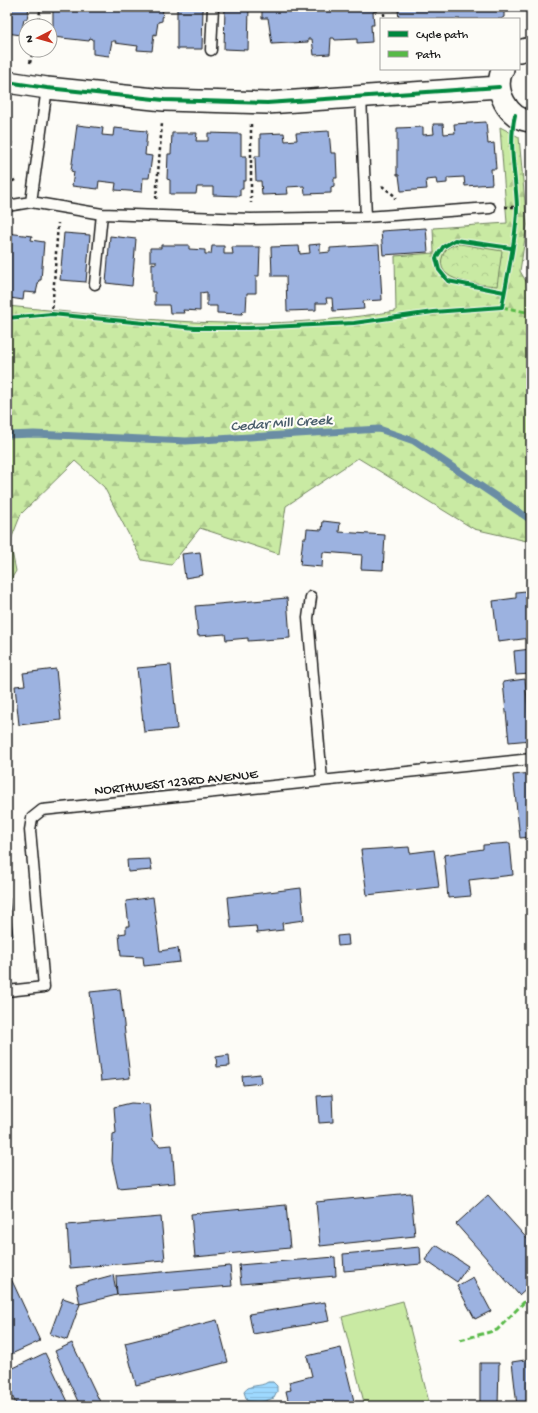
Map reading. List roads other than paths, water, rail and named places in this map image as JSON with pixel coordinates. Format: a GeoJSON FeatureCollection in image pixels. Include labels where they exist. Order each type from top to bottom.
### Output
{"type":"FeatureCollection","features":[{"type":"Feature","properties":{"kind":"street"},"geometry":{"type":"LineString","coordinates":[[520,51],[531,48]]}},
{"type":"Feature","properties":{"kind":"street"},"geometry":{"type":"LineString","coordinates":[[7,82],[47,88],[164,100],[251,102],[361,96],[501,78],[504,103],[515,115],[531,121]]}},
{"type":"Feature","properties":{"kind":"lane"},"geometry":{"type":"LineString","coordinates":[[211,50],[213,7]]}},
{"type":"Feature","properties":{"kind":"lane"},"geometry":{"type":"LineString","coordinates":[[31,202],[47,88]]}},
{"type":"Feature","properties":{"kind":"lane"},"geometry":{"type":"LineString","coordinates":[[361,96],[366,218]]}},
{"type":"Feature","properties":{"kind":"lane"},"geometry":{"type":"LineString","coordinates":[[7,206],[31,202],[102,214],[251,220],[366,218],[490,208]]}},
{"type":"Feature","properties":{"kind":"lane"},"geometry":{"type":"LineString","coordinates":[[95,284],[102,214]]}},
{"type":"Feature","properties":{"kind":"lane"},"geometry":{"type":"LineString","coordinates":[[311,597],[308,618],[322,780]]}},
{"type":"Feature","properties":{"kind":"lane","name":"NORTHWEST 123RD AVENUE"},"geometry":{"type":"LineString","coordinates":[[7,991],[44,987],[30,830],[32,818],[42,810],[322,780],[531,760]]}},
{"type":"Feature","properties":{"kind":"water"},"geometry":{"type":"Polygon","coordinates":[[[268,1382],[273,1382],[277,1386],[277,1392],[274,1398],[259,1403],[247,1401],[244,1392],[246,1389],[268,1382]]]}},
{"type":"Feature","properties":{"kind":"waterway","name":"Cedar Mill Creek"},"geometry":{"type":"LineString","coordinates":[[7,435],[34,434],[186,441],[379,429],[414,441],[531,520]]}}]}
